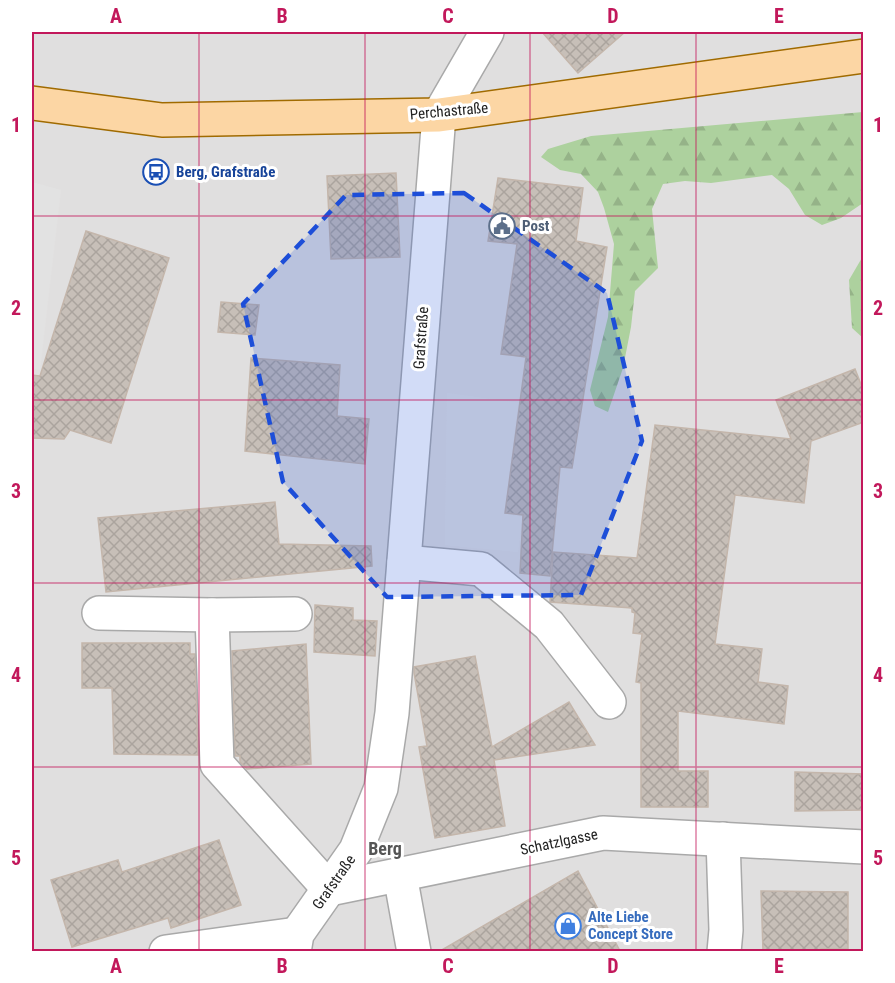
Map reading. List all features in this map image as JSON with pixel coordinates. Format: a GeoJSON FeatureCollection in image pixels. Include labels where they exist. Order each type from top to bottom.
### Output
{"type":"FeatureCollection","features":[{"type":"Feature","properties":{"kind":"main road","name":"Perchastraße"},"geometry":{"type":"LineString","coordinates":[[32,103],[162,120],[439,115],[864,56]]}},
{"type":"Feature","properties":{"kind":"street"},"geometry":{"type":"LineString","coordinates":[[439,115],[487,32]]}},
{"type":"Feature","properties":{"kind":"street","name":"Grafstraße"},"geometry":{"type":"LineString","coordinates":[[296,943],[356,850],[381,788],[392,713],[439,115]]}},
{"type":"Feature","properties":{"kind":"street"},"geometry":{"type":"LineString","coordinates":[[404,562],[481,569],[549,624],[609,702]]}},
{"type":"Feature","properties":{"kind":"street"},"geometry":{"type":"LineString","coordinates":[[99,612],[212,615],[295,614]]}},
{"type":"Feature","properties":{"kind":"street"},"geometry":{"type":"LineString","coordinates":[[212,615],[217,764],[330,889]]}},
{"type":"Feature","properties":{"kind":"street","name":"Schatzlgasse"},"geometry":{"type":"LineString","coordinates":[[330,889],[603,833],[864,847]]}},
{"type":"Feature","properties":{"kind":"street"},"geometry":{"type":"LineString","coordinates":[[723,839],[726,930],[724,951]]}},
{"type":"Feature","properties":{"kind":"street"},"geometry":{"type":"LineString","coordinates":[[400,875],[414,951]]}},
{"type":"Feature","properties":{"kind":"street"},"geometry":{"type":"LineString","coordinates":[[166,951],[296,943]]}},
{"type":"Feature","properties":{"kind":"highlighted area"},"geometry":{"type":"Polygon","coordinates":[[[464,193],[607,293],[642,441],[581,595],[387,597],[283,482],[243,304],[346,195],[464,193]]]}},
{"type":"Feature","properties":{"kind":"shaded area"},"geometry":{"type":"Polygon","coordinates":[[[32,32],[863,32],[863,951],[32,951],[32,32]]]}},
{"type":"Feature","properties":{"kind":"shaded area"},"geometry":{"type":"Polygon","coordinates":[[[32,182],[61,190],[40,370],[32,369],[32,182]]]}},
{"type":"Feature","properties":{"kind":"shaded area"},"geometry":{"type":"Polygon","coordinates":[[[447,393],[518,403],[504,514],[522,517],[518,552],[445,545],[447,393]]]}},
{"type":"Feature","properties":{"kind":"green space"},"geometry":{"type":"Polygon","coordinates":[[[863,112],[863,203],[841,218],[822,225],[805,215],[789,189],[772,175],[711,183],[685,181],[663,184],[652,209],[658,268],[635,291],[623,368],[608,412],[595,406],[590,390],[608,317],[614,244],[598,192],[581,174],[560,170],[541,157],[548,149],[591,136],[863,112]]]}},
{"type":"Feature","properties":{"kind":"green space"},"geometry":{"type":"Polygon","coordinates":[[[863,256],[863,338],[852,328],[849,280],[863,256]]]}},
{"type":"Feature","properties":{"kind":"building"},"geometry":{"type":"Polygon","coordinates":[[[542,32],[625,32],[578,73],[542,32]]]}},
{"type":"Feature","properties":{"kind":"building"},"geometry":{"type":"Polygon","coordinates":[[[396,173],[400,257],[331,259],[327,176],[396,173]]]}},
{"type":"Feature","properties":{"kind":"building"},"geometry":{"type":"Polygon","coordinates":[[[498,178],[583,188],[576,241],[607,247],[572,468],[560,467],[550,576],[520,573],[523,515],[505,513],[526,357],[501,354],[517,244],[488,241],[498,178]]]}},
{"type":"Feature","properties":{"kind":"building"},"geometry":{"type":"Polygon","coordinates":[[[86,231],[169,258],[111,443],[70,430],[64,439],[32,438],[32,375],[40,376],[86,231]]]}},
{"type":"Feature","properties":{"kind":"building"},"geometry":{"type":"Polygon","coordinates":[[[221,302],[259,305],[255,335],[218,332],[221,302]]]}},
{"type":"Feature","properties":{"kind":"building"},"geometry":{"type":"Polygon","coordinates":[[[251,358],[340,365],[337,416],[369,419],[365,464],[245,451],[251,358]]]}},
{"type":"Feature","properties":{"kind":"building"},"geometry":{"type":"Polygon","coordinates":[[[855,369],[864,392],[864,422],[811,441],[804,503],[735,495],[715,644],[762,649],[758,682],[788,686],[784,724],[678,711],[678,771],[708,771],[708,807],[641,807],[641,683],[636,682],[642,634],[633,633],[635,613],[632,612],[632,608],[550,602],[553,552],[637,558],[655,425],[791,439],[776,400],[855,369]]]}},
{"type":"Feature","properties":{"kind":"building"},"geometry":{"type":"Polygon","coordinates":[[[275,502],[279,544],[371,546],[372,566],[106,592],[98,518],[275,502]]]}},
{"type":"Feature","properties":{"kind":"building"},"geometry":{"type":"Polygon","coordinates":[[[315,605],[353,608],[353,620],[377,621],[375,656],[314,652],[315,605]]]}},
{"type":"Feature","properties":{"kind":"building"},"geometry":{"type":"Polygon","coordinates":[[[82,643],[190,643],[190,654],[195,654],[198,755],[114,754],[112,688],[82,688],[82,643]]]}},
{"type":"Feature","properties":{"kind":"building"},"geometry":{"type":"Polygon","coordinates":[[[306,644],[311,764],[247,769],[240,762],[240,756],[235,756],[232,651],[306,644]]]}},
{"type":"Feature","properties":{"kind":"building"},"geometry":{"type":"Polygon","coordinates":[[[475,656],[492,747],[569,702],[595,745],[494,760],[505,826],[435,838],[419,747],[427,746],[414,667],[475,656]]]}},
{"type":"Feature","properties":{"kind":"building"},"geometry":{"type":"Polygon","coordinates":[[[795,772],[864,774],[864,810],[795,811],[795,772]]]}},
{"type":"Feature","properties":{"kind":"building"},"geometry":{"type":"Polygon","coordinates":[[[219,840],[241,905],[171,928],[168,918],[72,947],[51,880],[118,860],[122,872],[219,840]]]}},
{"type":"Feature","properties":{"kind":"building"},"geometry":{"type":"Polygon","coordinates":[[[578,871],[620,951],[440,951],[578,871]]]}},
{"type":"Feature","properties":{"kind":"building"},"geometry":{"type":"Polygon","coordinates":[[[761,891],[848,892],[848,949],[763,951],[761,891]]]}},
{"type":"Feature","properties":{"kind":"place","name":"Berg, Grafstraße"},"geometry":{"type":"Point","coordinates":[156,172]}},
{"type":"Feature","properties":{"kind":"place","name":"Post"},"geometry":{"type":"Point","coordinates":[502,226]}},
{"type":"Feature","properties":{"kind":"place","name":"Alte Liebe Concept Store"},"geometry":{"type":"Point","coordinates":[568,926]}},
{"type":"Feature","properties":{"kind":"district","name":"Berg"},"geometry":{"type":"Point","coordinates":[385,848]}}]}
